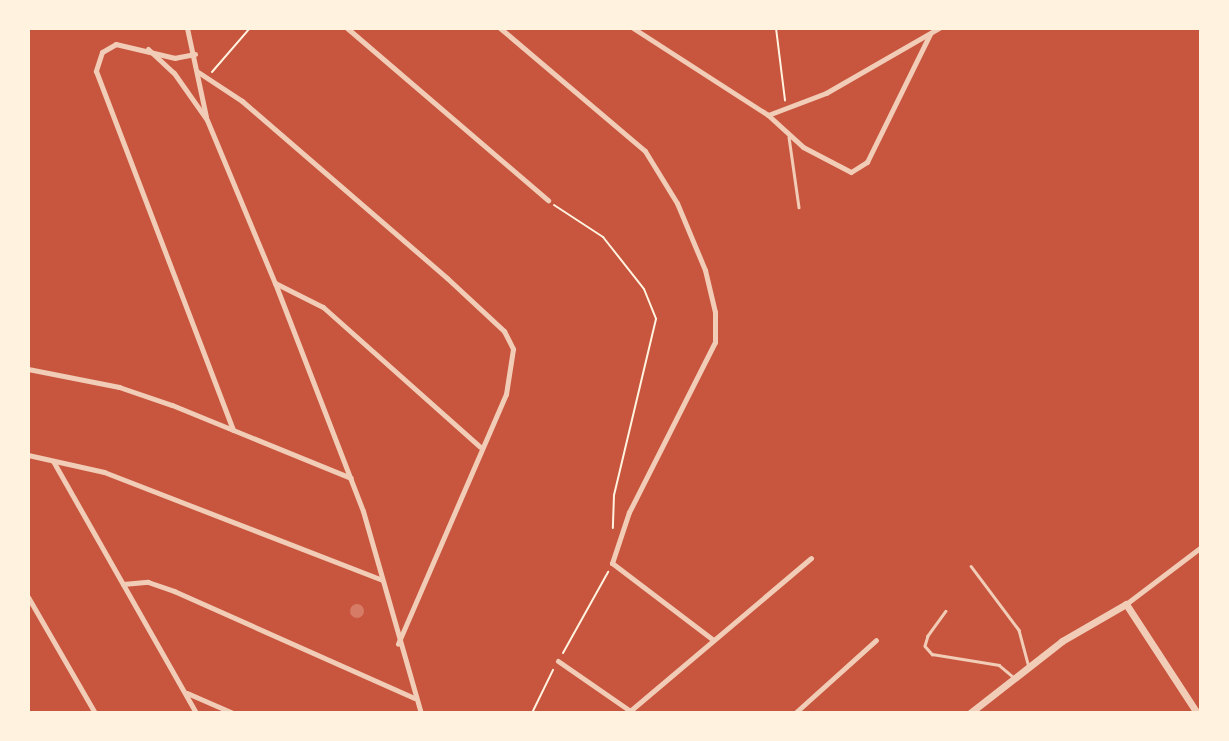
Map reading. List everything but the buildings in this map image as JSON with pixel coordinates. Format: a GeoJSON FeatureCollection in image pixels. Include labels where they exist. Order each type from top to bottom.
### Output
{"type":"FeatureCollection","features":[{"type":"Feature","properties":{"kind":"street"},"geometry":{"type":"LineString","coordinates":[[187,28],[195,54],[207,120],[275,283],[351,478],[414,698],[421,713]]}},
{"type":"Feature","properties":{"kind":"street"},"geometry":{"type":"LineString","coordinates":[[347,28],[548,200]]}},
{"type":"Feature","properties":{"kind":"street"},"geometry":{"type":"LineString","coordinates":[[500,28],[657,165],[712,292],[715,342],[618,540],[612,563],[712,639]]}},
{"type":"Feature","properties":{"kind":"street"},"geometry":{"type":"LineString","coordinates":[[633,28],[768,115],[789,134],[842,170],[860,169],[887,127],[930,34]]}},
{"type":"Feature","properties":{"kind":"street"},"geometry":{"type":"LineString","coordinates":[[768,115],[826,93],[939,28]]}},
{"type":"Feature","properties":{"kind":"street"},"geometry":{"type":"LineString","coordinates":[[195,54],[175,58],[122,43],[107,47],[97,61],[98,84],[233,430]]}},
{"type":"Feature","properties":{"kind":"street"},"geometry":{"type":"LineString","coordinates":[[148,49],[174,74],[207,120]]}},
{"type":"Feature","properties":{"kind":"street"},"geometry":{"type":"LineString","coordinates":[[198,72],[208,75],[504,331],[513,349],[512,376],[398,644]]}},
{"type":"Feature","properties":{"kind":"street"},"geometry":{"type":"LineString","coordinates":[[275,283],[323,307],[480,447]]}},
{"type":"Feature","properties":{"kind":"street"},"geometry":{"type":"LineString","coordinates":[[28,369],[119,387],[351,478]]}},
{"type":"Feature","properties":{"kind":"street"},"geometry":{"type":"LineString","coordinates":[[28,454],[104,472],[382,580]]}},
{"type":"Feature","properties":{"kind":"street"},"geometry":{"type":"LineString","coordinates":[[53,461],[196,713]]}},
{"type":"Feature","properties":{"kind":"street"},"geometry":{"type":"LineString","coordinates":[[970,713],[1062,640],[1126,604],[1201,547]]}},
{"type":"Feature","properties":{"kind":"street"},"geometry":{"type":"LineString","coordinates":[[558,661],[631,712],[712,639],[811,558]]}},
{"type":"Feature","properties":{"kind":"street"},"geometry":{"type":"LineString","coordinates":[[123,584],[148,582],[174,591],[414,698]]}},
{"type":"Feature","properties":{"kind":"street"},"geometry":{"type":"LineString","coordinates":[[28,597],[95,713]]}},
{"type":"Feature","properties":{"kind":"street"},"geometry":{"type":"LineString","coordinates":[[1126,604],[1197,713]]}},
{"type":"Feature","properties":{"kind":"street"},"geometry":{"type":"LineString","coordinates":[[795,713],[876,640]]}},
{"type":"Feature","properties":{"kind":"street"},"geometry":{"type":"LineString","coordinates":[[187,693],[233,713]]}},
{"type":"Feature","properties":{"kind":"lane"},"geometry":{"type":"LineString","coordinates":[[789,134],[799,207]]}},
{"type":"Feature","properties":{"kind":"lane"},"geometry":{"type":"LineString","coordinates":[[971,566],[1019,630],[1029,667]]}},
{"type":"Feature","properties":{"kind":"lane"},"geometry":{"type":"LineString","coordinates":[[946,611],[928,636],[925,646],[932,654],[999,665],[1015,678]]}},
{"type":"Feature","properties":{"kind":"path"},"geometry":{"type":"LineString","coordinates":[[208,75],[250,28]]}},
{"type":"Feature","properties":{"kind":"path"},"geometry":{"type":"LineString","coordinates":[[776,28],[786,108]]}},
{"type":"Feature","properties":{"kind":"path"},"geometry":{"type":"LineString","coordinates":[[548,200],[603,237],[644,289],[656,319],[614,495],[611,517],[618,540]]}},
{"type":"Feature","properties":{"kind":"path"},"geometry":{"type":"LineString","coordinates":[[532,713],[612,563]]}}]}
